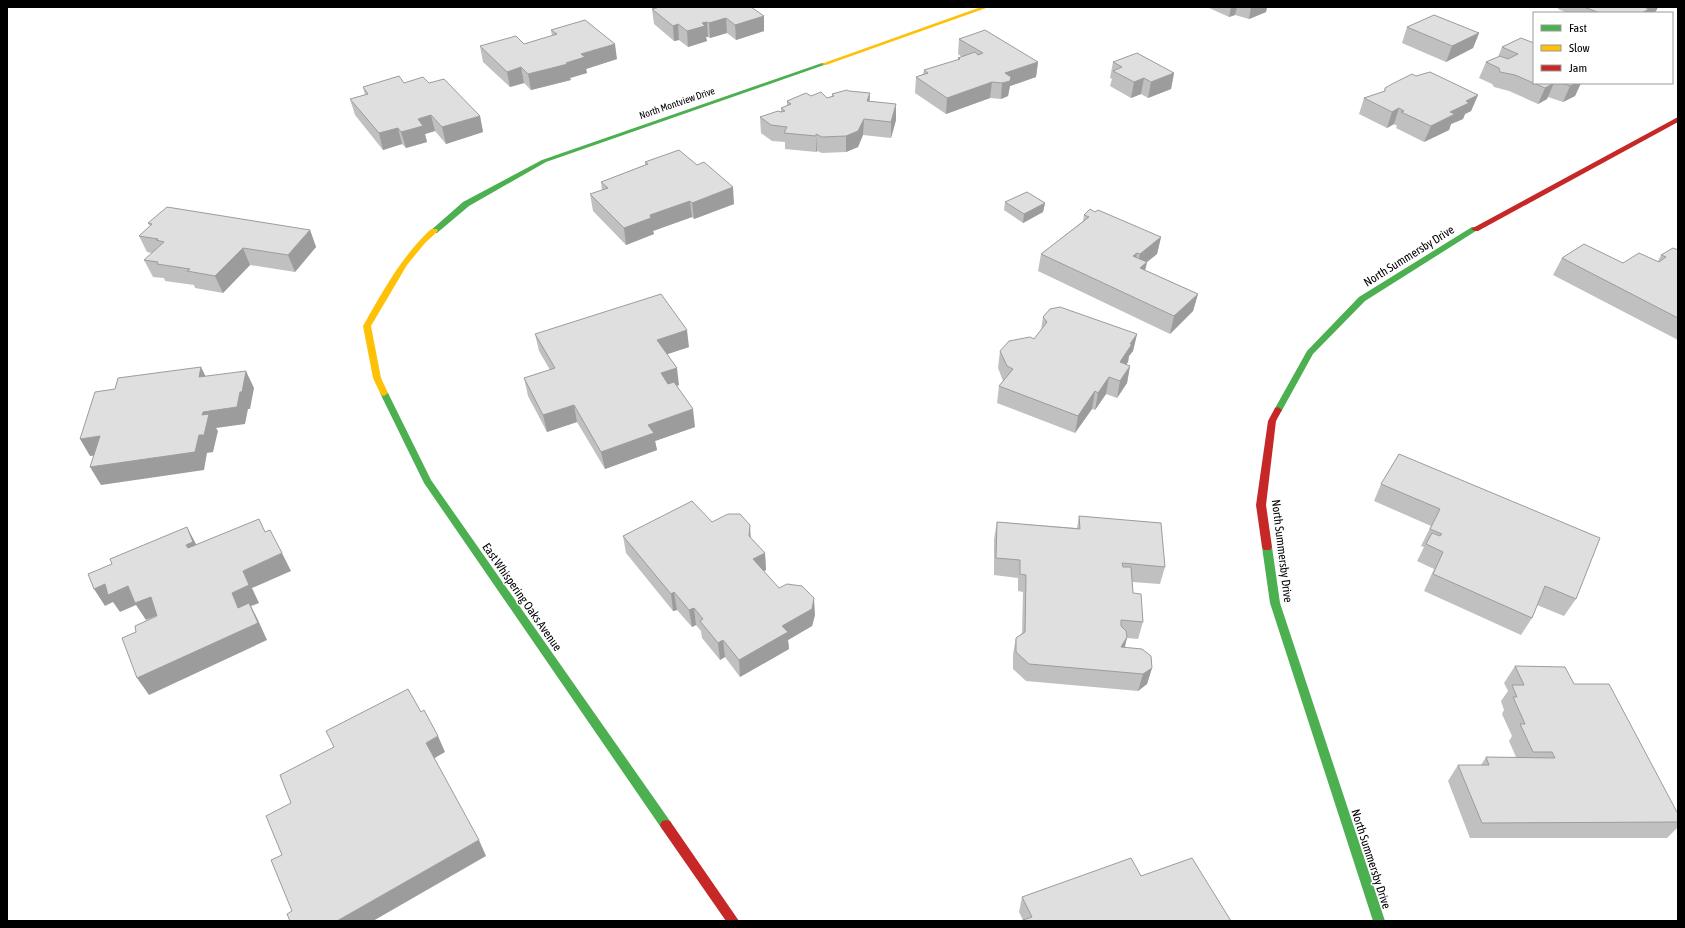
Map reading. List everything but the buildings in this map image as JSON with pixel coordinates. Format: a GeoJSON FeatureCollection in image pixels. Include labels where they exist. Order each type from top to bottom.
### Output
{"type":"FeatureCollection","features":[{"type":"Feature","properties":{"kind":"street","name":"North Montview Drive"},"geometry":{"type":"LineString","coordinates":[[401,265],[423,240],[466,204],[544,161],[986,7]]}},
{"type":"Feature","properties":{"kind":"street","name":"North Summersby Drive"},"geometry":{"type":"LineString","coordinates":[[1379,921],[1275,603],[1261,505],[1272,421],[1310,353],[1362,299],[1452,242],[1678,119]]}},
{"type":"Feature","properties":{"kind":"street","name":"East Whispering Oaks Avenue"},"geometry":{"type":"LineString","coordinates":[[401,265],[367,326],[377,378],[426,481],[733,921]]}},
{"type":"Feature","properties":{"kind":"traffic: fast"},"geometry":{"type":"LineString","coordinates":[[434,231],[466,204],[544,161],[824,64]]}},
{"type":"Feature","properties":{"kind":"traffic: fast"},"geometry":{"type":"LineString","coordinates":[[1278,410],[1310,353],[1362,299],[1475,229]]}},
{"type":"Feature","properties":{"kind":"traffic: fast"},"geometry":{"type":"LineString","coordinates":[[384,393],[427,481],[666,825]]}},
{"type":"Feature","properties":{"kind":"traffic: fast"},"geometry":{"type":"LineString","coordinates":[[1267,547],[1275,603],[1379,921]]}},
{"type":"Feature","properties":{"kind":"traffic: slow"},"geometry":{"type":"LineString","coordinates":[[824,64],[986,7]]}},
{"type":"Feature","properties":{"kind":"traffic: slow"},"geometry":{"type":"LineString","coordinates":[[384,393],[377,378],[367,326],[404,263],[434,231]]}},
{"type":"Feature","properties":{"kind":"traffic: jam"},"geometry":{"type":"LineString","coordinates":[[1475,229],[1678,119]]}},
{"type":"Feature","properties":{"kind":"traffic: jam"},"geometry":{"type":"LineString","coordinates":[[1267,547],[1261,505],[1272,421],[1278,410]]}},
{"type":"Feature","properties":{"kind":"traffic: jam"},"geometry":{"type":"LineString","coordinates":[[666,825],[733,921]]}}]}
